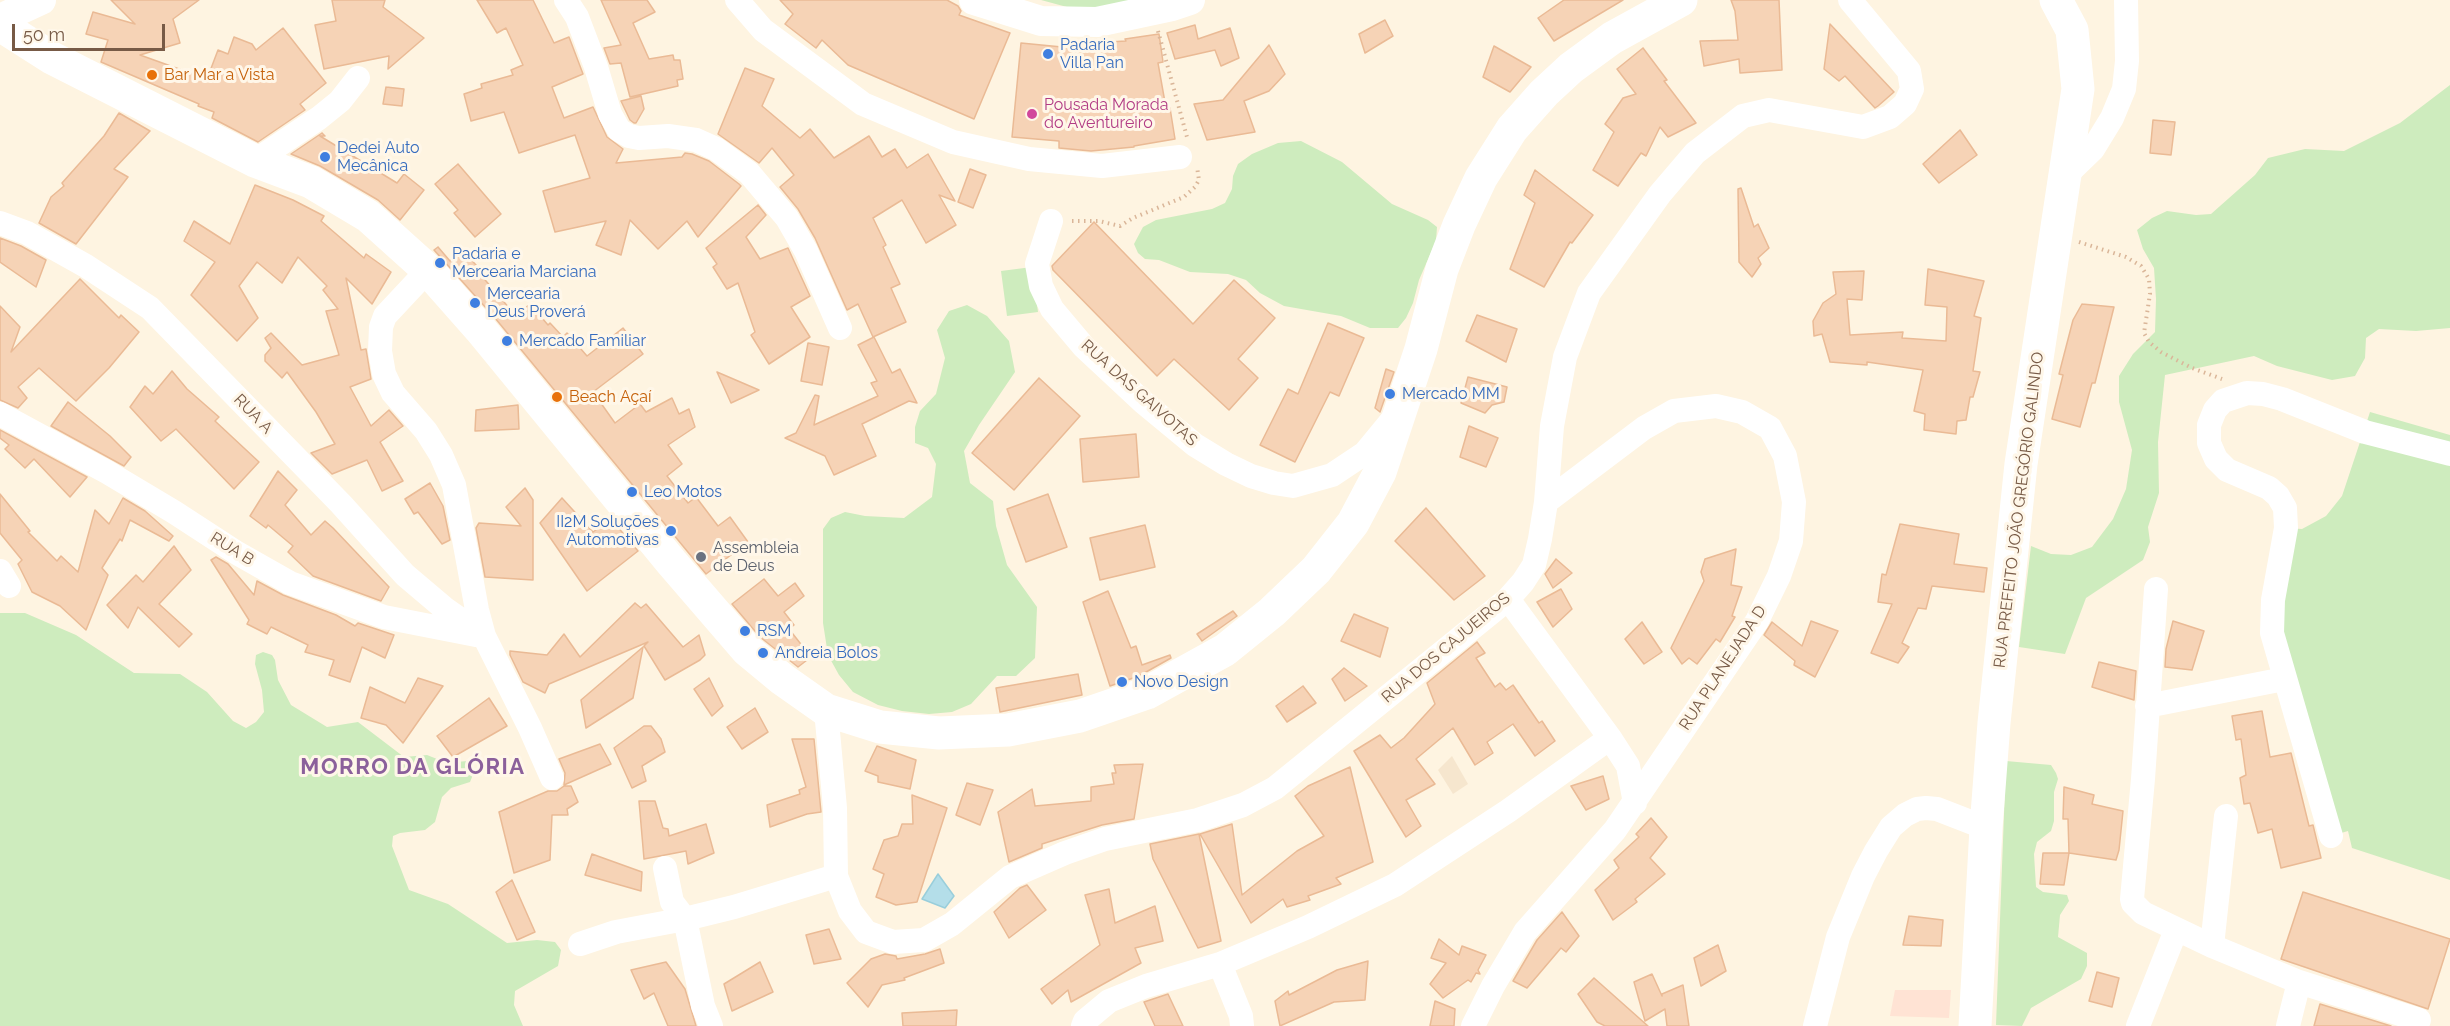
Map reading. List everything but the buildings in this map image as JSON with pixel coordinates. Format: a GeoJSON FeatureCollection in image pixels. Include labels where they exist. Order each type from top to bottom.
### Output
{"type":"FeatureCollection","features":[{"type":"Feature","properties":{"kind":"main road"},"geometry":{"type":"LineString","coordinates":[[0,25],[52,58],[255,161],[311,182],[368,216],[428,270],[481,330],[649,536],[747,650],[782,680],[826,710],[880,727],[939,733],[1008,730],[1080,716],[1147,693],[1225,650],[1272,612],[1316,570],[1359,512],[1380,472],[1402,408],[1442,269],[1481,178],[1512,129],[1544,93],[1571,68],[1612,38],[1681,0]]}},
{"type":"Feature","properties":{"kind":"main road","name":"RUA PREFEITO JOÃO GREGÓRIO GALINDO"},"geometry":{"type":"LineString","coordinates":[[1976,1026],[1994,723],[2021,465],[2078,89],[2072,30],[2056,0]]}},
{"type":"Feature","properties":{"kind":"street"},"geometry":{"type":"LineString","coordinates":[[0,19],[40,0]]}},
{"type":"Feature","properties":{"kind":"street"},"geometry":{"type":"LineString","coordinates":[[566,0],[577,17],[596,67],[610,114],[619,130],[629,136],[639,138],[668,136],[696,140],[716,148],[749,173],[787,218],[802,243],[840,328]]}},
{"type":"Feature","properties":{"kind":"street"},"geometry":{"type":"LineString","coordinates":[[737,0],[764,30],[863,105],[953,142],[1029,159],[1102,166],[1188,155]]}},
{"type":"Feature","properties":{"kind":"street"},"geometry":{"type":"LineString","coordinates":[[974,0],[1041,21],[1097,22],[1190,0]]}},
{"type":"Feature","properties":{"kind":"street","name":"RUA DOS CAJUEIROS"},"geometry":{"type":"LineString","coordinates":[[826,710],[835,808],[836,876],[850,911],[866,932],[893,942],[924,940],[952,924],[1010,877],[1105,839],[1198,820],[1232,809],[1275,788],[1508,599],[1534,565],[1546,502],[1552,426],[1563,369],[1589,293],[1660,194],[1695,153],[1720,131],[1743,116],[1769,110],[1863,127],[1890,117],[1905,104],[1912,89],[1909,71],[1850,0]]}},
{"type":"Feature","properties":{"kind":"street"},"geometry":{"type":"LineString","coordinates":[[2065,176],[2093,149],[2112,118],[2124,88],[2127,61],[2126,0]]}},
{"type":"Feature","properties":{"kind":"street"},"geometry":{"type":"LineString","coordinates":[[255,161],[319,118],[340,100],[358,78]]}},
{"type":"Feature","properties":{"kind":"street","name":"RUA DAS GAIVOTAS"},"geometry":{"type":"LineString","coordinates":[[1051,220],[1037,264],[1041,286],[1052,309],[1084,348],[1143,402],[1195,445],[1226,464],[1251,476],[1293,486],[1332,475],[1365,453],[1402,408]]}},
{"type":"Feature","properties":{"kind":"street","name":"RUA A"},"geometry":{"type":"LineString","coordinates":[[0,222],[27,233],[86,266],[150,308],[341,504],[405,575],[444,608],[484,636]]}},
{"type":"Feature","properties":{"kind":"street","name":"RUA A"},"geometry":{"type":"LineString","coordinates":[[428,270],[385,316],[381,327],[384,374],[393,393],[426,431],[441,455],[454,485],[484,636],[552,778]]}},
{"type":"Feature","properties":{"kind":"street"},"geometry":{"type":"LineString","coordinates":[[2331,836],[2272,633],[2273,600],[2286,528],[2285,508],[2278,496],[2269,488],[2227,470],[2216,459],[2210,443],[2209,425],[2215,410],[2223,401],[2247,393],[2263,394],[2282,399],[2365,432],[2450,454]]}},
{"type":"Feature","properties":{"kind":"street","name":"RUA PLANEJADA D"},"geometry":{"type":"LineString","coordinates":[[1473,1026],[1493,986],[1525,932],[1615,830],[1757,621],[1779,576],[1791,541],[1794,502],[1785,456],[1770,429],[1742,412],[1716,406],[1674,411],[1615,449],[1546,502]]}},
{"type":"Feature","properties":{"kind":"street","name":"RUA B"},"geometry":{"type":"LineString","coordinates":[[0,414],[155,501],[237,553],[290,583],[384,617],[484,636]]}},
{"type":"Feature","properties":{"kind":"street"},"geometry":{"type":"LineString","coordinates":[[2156,589],[2132,899],[2137,908],[2176,930],[2299,982],[2419,1020]]}},
{"type":"Feature","properties":{"kind":"street"},"geometry":{"type":"LineString","coordinates":[[1508,599],[1628,766],[1635,803]]}},
{"type":"Feature","properties":{"kind":"street"},"geometry":{"type":"LineString","coordinates":[[2147,705],[2284,679]]}},
{"type":"Feature","properties":{"kind":"street"},"geometry":{"type":"LineString","coordinates":[[1083,1026],[1085,1021],[1109,1001],[1146,986],[1220,964],[1308,927],[1395,885],[1508,811],[1610,738]]}},
{"type":"Feature","properties":{"kind":"street"},"geometry":{"type":"LineString","coordinates":[[1815,1026],[1838,937],[1875,851],[1891,827],[1905,815],[1917,809],[1926,808],[1937,809],[1986,828]]}},
{"type":"Feature","properties":{"kind":"street"},"geometry":{"type":"LineString","coordinates":[[2212,946],[2226,816]]}},
{"type":"Feature","properties":{"kind":"street"},"geometry":{"type":"LineString","coordinates":[[665,868],[672,903],[685,919],[703,1006],[711,1026]]}},
{"type":"Feature","properties":{"kind":"street"},"geometry":{"type":"LineString","coordinates":[[580,944],[616,932],[685,919],[836,876]]}},
{"type":"Feature","properties":{"kind":"street"},"geometry":{"type":"LineString","coordinates":[[2138,1026],[2176,930]]}},
{"type":"Feature","properties":{"kind":"street"},"geometry":{"type":"LineString","coordinates":[[1220,964],[1241,1016],[1242,1026]]}},
{"type":"Feature","properties":{"kind":"street"},"geometry":{"type":"LineString","coordinates":[[2288,1026],[2299,982]]}},
{"type":"Feature","properties":{"kind":"path"},"geometry":{"type":"LineString","coordinates":[[1051,220],[1099,221],[1120,226],[1132,218],[1184,197],[1199,180],[1188,155],[1153,10]]}},
{"type":"Feature","properties":{"kind":"path"},"geometry":{"type":"LineString","coordinates":[[2055,234],[2126,257],[2141,266],[2149,279],[2150,294],[2144,333],[2161,352],[2192,368],[2263,394]]}},
{"type":"Feature","properties":{"kind":"shaded area"},"geometry":{"type":"Polygon","coordinates":[[[1452,756],[1468,784],[1453,794],[1438,770],[1452,756]]]}},
{"type":"Feature","properties":{"kind":"shaded area"},"geometry":{"type":"Polygon","coordinates":[[[1895,990],[1951,990],[1949,1018],[1890,1016],[1895,990]]]}},
{"type":"Feature","properties":{"kind":"green space"},"geometry":{"type":"Polygon","coordinates":[[[1041,0],[1147,0],[1078,10],[1041,0]]]}},
{"type":"Feature","properties":{"kind":"green space"},"geometry":{"type":"Polygon","coordinates":[[[2450,85],[2450,328],[2416,331],[2379,329],[2366,338],[2365,358],[2355,376],[2332,380],[2277,366],[2254,356],[2165,375],[2158,442],[2159,493],[2148,527],[2150,542],[2143,560],[2086,598],[2065,654],[2019,647],[2031,546],[2051,554],[2071,555],[2092,547],[2113,519],[2126,489],[2132,450],[2119,402],[2119,376],[2133,354],[2155,332],[2154,268],[2143,249],[2137,230],[2152,218],[2167,211],[2196,215],[2211,214],[2255,175],[2268,158],[2305,149],[2344,151],[2400,123],[2450,85]]]}},
{"type":"Feature","properties":{"kind":"green space"},"geometry":{"type":"Polygon","coordinates":[[[1301,141],[1342,162],[1392,204],[1428,220],[1437,227],[1436,241],[1419,280],[1413,303],[1398,328],[1370,328],[1341,316],[1284,306],[1260,293],[1246,280],[1228,274],[1190,272],[1159,260],[1145,259],[1138,253],[1134,244],[1143,227],[1156,220],[1212,209],[1225,203],[1232,189],[1233,176],[1238,164],[1252,154],[1278,143],[1301,141]]]}},
{"type":"Feature","properties":{"kind":"green space"},"geometry":{"type":"Polygon","coordinates":[[[1032,267],[1038,312],[1007,316],[1001,271],[1032,267]]]}},
{"type":"Feature","properties":{"kind":"green space"},"geometry":{"type":"Polygon","coordinates":[[[967,305],[987,316],[1009,341],[1015,372],[964,451],[970,483],[993,501],[996,526],[1007,565],[1037,607],[1035,658],[1016,676],[997,676],[971,704],[952,712],[929,714],[902,711],[878,705],[853,692],[839,675],[828,655],[823,623],[823,529],[831,518],[845,512],[865,516],[904,518],[932,497],[936,464],[928,448],[915,443],[915,427],[920,411],[936,394],[945,358],[937,330],[949,311],[967,305]]]}},
{"type":"Feature","properties":{"kind":"green space"},"geometry":{"type":"Polygon","coordinates":[[[2370,412],[2450,435],[2450,880],[2352,848],[2348,831],[2331,836],[2277,654],[2286,528],[2302,529],[2326,516],[2342,496],[2370,412]]]}},
{"type":"Feature","properties":{"kind":"green space"},"geometry":{"type":"Polygon","coordinates":[[[0,613],[25,613],[76,635],[134,673],[180,674],[207,692],[233,721],[246,728],[256,722],[264,712],[262,690],[255,664],[256,655],[263,652],[272,655],[275,660],[278,680],[291,705],[327,727],[358,722],[404,757],[427,755],[447,763],[467,761],[474,770],[470,782],[451,788],[442,797],[435,822],[425,830],[393,836],[392,846],[409,890],[448,904],[507,943],[537,940],[555,942],[561,950],[558,966],[515,991],[514,1005],[523,1026],[0,1026],[0,613]]]}},
{"type":"Feature","properties":{"kind":"green space"},"geometry":{"type":"Polygon","coordinates":[[[2006,761],[2051,765],[2056,773],[2058,779],[2054,792],[2054,821],[2051,831],[2037,842],[2034,854],[2036,887],[2043,892],[2067,895],[2069,901],[2060,915],[2058,937],[2087,953],[2087,966],[2081,979],[2031,1008],[2022,1026],[1996,1025],[2006,761]]]}},
{"type":"Feature","properties":{"kind":"water"},"geometry":{"type":"Polygon","coordinates":[[[938,874],[954,896],[945,908],[922,899],[938,874]]]}},
{"type":"Feature","properties":{"kind":"place","name":"Padaria Villa Pan"},"geometry":{"type":"Point","coordinates":[1048,54]}},
{"type":"Feature","properties":{"kind":"place","name":"Bar Mar a Vista"},"geometry":{"type":"Point","coordinates":[152,75]}},
{"type":"Feature","properties":{"kind":"place","name":"Pousada Morada do Aventureiro"},"geometry":{"type":"Point","coordinates":[1032,114]}},
{"type":"Feature","properties":{"kind":"place","name":"Dedei Auto Mecânica"},"geometry":{"type":"Point","coordinates":[325,157]}},
{"type":"Feature","properties":{"kind":"place","name":"Padaria e Mercearia Marciana"},"geometry":{"type":"Point","coordinates":[440,263]}},
{"type":"Feature","properties":{"kind":"place","name":"Mercearia Deus Proverá"},"geometry":{"type":"Point","coordinates":[475,303]}},
{"type":"Feature","properties":{"kind":"place","name":"Mercado Familiar"},"geometry":{"type":"Point","coordinates":[507,341]}},
{"type":"Feature","properties":{"kind":"place","name":"Mercado MM"},"geometry":{"type":"Point","coordinates":[1390,394]}},
{"type":"Feature","properties":{"kind":"place","name":"Beach Açaí"},"geometry":{"type":"Point","coordinates":[557,397]}},
{"type":"Feature","properties":{"kind":"place","name":"Leo Motos"},"geometry":{"type":"Point","coordinates":[632,492]}},
{"type":"Feature","properties":{"kind":"place","name":"II2M Soluções Automotivas"},"geometry":{"type":"Point","coordinates":[671,531]}},
{"type":"Feature","properties":{"kind":"place","name":"Assembleia de Deus"},"geometry":{"type":"Point","coordinates":[701,557]}},
{"type":"Feature","properties":{"kind":"place","name":"RSM"},"geometry":{"type":"Point","coordinates":[745,631]}},
{"type":"Feature","properties":{"kind":"place","name":"Andreia Bolos"},"geometry":{"type":"Point","coordinates":[763,653]}},
{"type":"Feature","properties":{"kind":"place","name":"Novo Design"},"geometry":{"type":"Point","coordinates":[1122,682]}},
{"type":"Feature","properties":{"kind":"district","name":"MORRO DA GLÓRIA"},"geometry":{"type":"Point","coordinates":[413,767]}}]}
